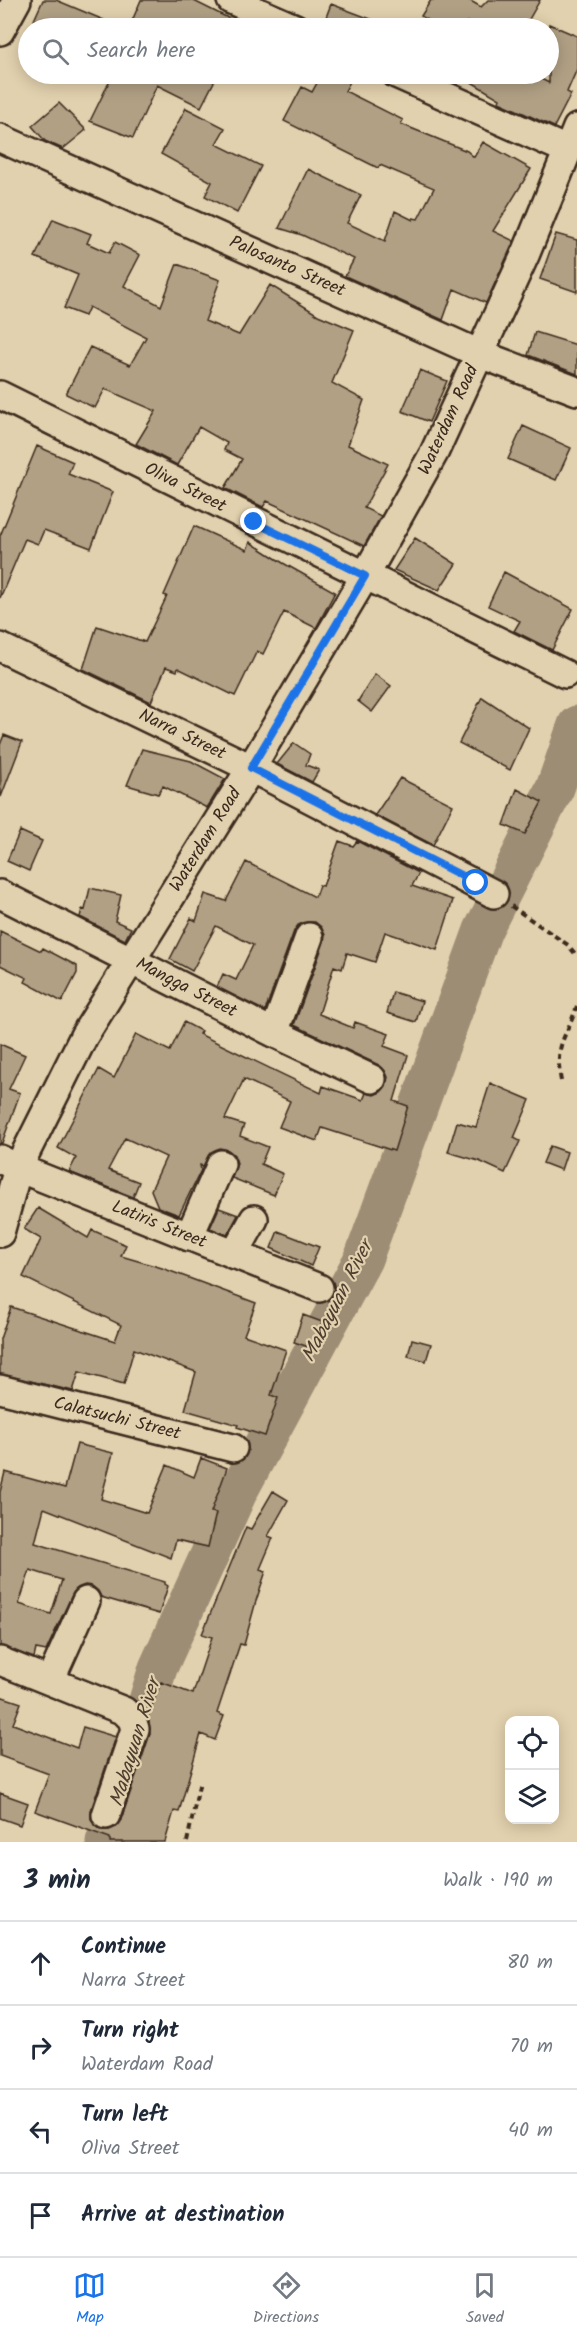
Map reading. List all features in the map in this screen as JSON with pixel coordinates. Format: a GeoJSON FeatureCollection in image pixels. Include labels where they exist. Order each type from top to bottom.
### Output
{"type":"FeatureCollection","features":[{"type":"Feature","properties":{"kind":"street"},"geometry":{"type":"LineString","coordinates":[[0,32],[17,0]]}},
{"type":"Feature","properties":{"kind":"street"},"geometry":{"type":"LineString","coordinates":[[231,0],[272,18]]}},
{"type":"Feature","properties":{"kind":"street"},"geometry":{"type":"LineString","coordinates":[[423,84],[572,139]]}},
{"type":"Feature","properties":{"kind":"street","name":"Palosanto Street"},"geometry":{"type":"LineString","coordinates":[[0,138],[480,354],[577,391]]}},
{"type":"Feature","properties":{"kind":"street","name":"Waterdam Road"},"geometry":{"type":"LineString","coordinates":[[0,1233],[9,1164],[84,1036],[251,768],[365,576],[434,453],[526,253],[572,139]]}},
{"type":"Feature","properties":{"kind":"street","name":"Oliva Street"},"geometry":{"type":"LineString","coordinates":[[0,395],[565,674]]}},
{"type":"Feature","properties":{"kind":"street","name":"Narra Street"},"geometry":{"type":"LineString","coordinates":[[0,647],[251,768],[494,894]]}},
{"type":"Feature","properties":{"kind":"street","name":"Mangga Street"},"geometry":{"type":"LineString","coordinates":[[0,894],[274,1033],[372,1079]]}},
{"type":"Feature","properties":{"kind":"street"},"geometry":{"type":"LineString","coordinates":[[274,1033],[309,937]]}},
{"type":"Feature","properties":{"kind":"street","name":"Latiris Street"},"geometry":{"type":"LineString","coordinates":[[9,1164],[319,1288]]}},
{"type":"Feature","properties":{"kind":"street"},"geometry":{"type":"LineString","coordinates":[[189,1236],[221,1164]]}},
{"type":"Feature","properties":{"kind":"street"},"geometry":{"type":"LineString","coordinates":[[234,1255],[254,1219]]}},
{"type":"Feature","properties":{"kind":"street","name":"Calatsuchi Street"},"geometry":{"type":"LineString","coordinates":[[0,1389],[233,1448]]}},
{"type":"Feature","properties":{"kind":"street"},"geometry":{"type":"LineString","coordinates":[[50,1681],[86,1600]]}},
{"type":"Feature","properties":{"kind":"street"},"geometry":{"type":"LineString","coordinates":[[0,1661],[124,1711],[132,1719],[135,1729],[106,1815]]}},
{"type":"Feature","properties":{"kind":"path"},"geometry":{"type":"LineString","coordinates":[[494,894],[568,945],[577,956]]}},
{"type":"Feature","properties":{"kind":"path"},"geometry":{"type":"LineString","coordinates":[[561,1081],[558,1063],[560,1043],[577,1006]]}},
{"type":"Feature","properties":{"kind":"path"},"geometry":{"type":"LineString","coordinates":[[187,1842],[200,1781]]}},
{"type":"Feature","properties":{"kind":"building"},"geometry":{"type":"Polygon","coordinates":[[[43,0],[56,0],[99,18],[35,18],[43,0]]]}},
{"type":"Feature","properties":{"kind":"building"},"geometry":{"type":"Polygon","coordinates":[[[141,0],[192,0],[228,18],[133,18],[141,0]]]}},
{"type":"Feature","properties":{"kind":"building"},"geometry":{"type":"Polygon","coordinates":[[[431,0],[469,0],[481,7],[488,0],[540,0],[530,18],[424,18],[421,16],[431,0]]]}},
{"type":"Feature","properties":{"kind":"building"},"geometry":{"type":"Polygon","coordinates":[[[331,4],[368,18],[326,18],[331,4]]]}},
{"type":"Feature","properties":{"kind":"building"},"geometry":{"type":"Polygon","coordinates":[[[559,28],[577,36],[577,69],[567,92],[571,94],[554,127],[499,102],[500,99],[475,84],[559,84],[559,28]]]}},
{"type":"Feature","properties":{"kind":"building"},"geometry":{"type":"Polygon","coordinates":[[[108,84],[213,84],[201,107],[157,85],[133,138],[90,121],[108,84]]]}},
{"type":"Feature","properties":{"kind":"building"},"geometry":{"type":"Polygon","coordinates":[[[316,84],[349,84],[345,91],[403,120],[401,124],[467,151],[474,157],[483,142],[531,169],[493,231],[514,241],[486,303],[454,289],[443,320],[345,276],[354,259],[302,235],[279,228],[308,169],[361,195],[347,223],[385,241],[395,211],[413,220],[413,218],[418,219],[434,188],[380,165],[378,168],[284,121],[302,87],[312,92],[316,84]]]}},
{"type":"Feature","properties":{"kind":"building"},"geometry":{"type":"Polygon","coordinates":[[[59,103],[86,130],[63,149],[45,141],[32,126],[59,103]]]}},
{"type":"Feature","properties":{"kind":"building"},"geometry":{"type":"Polygon","coordinates":[[[186,108],[225,128],[216,144],[261,166],[237,213],[205,196],[212,182],[161,154],[186,108]]]}},
{"type":"Feature","properties":{"kind":"building"},"geometry":{"type":"Polygon","coordinates":[[[53,219],[91,234],[87,243],[109,253],[115,242],[140,255],[124,286],[161,306],[177,264],[220,280],[205,321],[239,335],[270,285],[318,315],[354,330],[332,383],[364,400],[348,445],[388,464],[364,508],[381,516],[364,546],[267,501],[263,507],[225,488],[242,459],[224,450],[227,443],[199,427],[177,465],[136,444],[156,411],[105,389],[95,408],[66,394],[90,347],[130,365],[146,337],[89,307],[85,316],[64,308],[78,275],[35,257],[53,219]]]}},
{"type":"Feature","properties":{"kind":"building"},"geometry":{"type":"Polygon","coordinates":[[[556,234],[577,240],[577,292],[540,279],[556,234]]]}},
{"type":"Feature","properties":{"kind":"building"},"geometry":{"type":"Polygon","coordinates":[[[535,332],[577,345],[577,374],[528,355],[535,332]]]}},
{"type":"Feature","properties":{"kind":"building"},"geometry":{"type":"Polygon","coordinates":[[[420,370],[447,381],[429,422],[402,411],[420,370]]]}},
{"type":"Feature","properties":{"kind":"building"},"geometry":{"type":"Polygon","coordinates":[[[523,426],[571,448],[556,480],[508,459],[523,426]]]}},
{"type":"Feature","properties":{"kind":"building"},"geometry":{"type":"Polygon","coordinates":[[[37,446],[73,462],[68,474],[113,492],[91,548],[44,530],[38,544],[25,539],[0,598],[0,536],[37,446]]]}},
{"type":"Feature","properties":{"kind":"building"},"geometry":{"type":"Polygon","coordinates":[[[194,526],[247,550],[250,542],[335,592],[316,628],[284,612],[263,654],[257,651],[235,696],[178,668],[177,671],[166,667],[151,702],[83,669],[97,626],[145,642],[167,596],[164,595],[194,526]]]}},
{"type":"Feature","properties":{"kind":"building"},"geometry":{"type":"Polygon","coordinates":[[[415,538],[456,564],[439,590],[394,570],[415,538]]]}},
{"type":"Feature","properties":{"kind":"building"},"geometry":{"type":"Polygon","coordinates":[[[504,572],[573,609],[552,650],[514,631],[520,621],[488,606],[504,572]]]}},
{"type":"Feature","properties":{"kind":"building"},"geometry":{"type":"Polygon","coordinates":[[[375,674],[391,686],[372,712],[358,701],[375,674]]]}},
{"type":"Feature","properties":{"kind":"building"},"geometry":{"type":"Polygon","coordinates":[[[482,697],[529,728],[510,770],[459,743],[482,697]]]}},
{"type":"Feature","properties":{"kind":"building"},"geometry":{"type":"Polygon","coordinates":[[[4,735],[22,742],[1,797],[0,745],[4,735]]]}},
{"type":"Feature","properties":{"kind":"building"},"geometry":{"type":"Polygon","coordinates":[[[294,743],[310,754],[306,765],[319,770],[312,782],[277,764],[294,743]]]}},
{"type":"Feature","properties":{"kind":"building"},"geometry":{"type":"Polygon","coordinates":[[[142,749],[191,761],[225,779],[207,808],[163,786],[158,794],[127,785],[142,749]]]}},
{"type":"Feature","properties":{"kind":"building"},"geometry":{"type":"Polygon","coordinates":[[[400,778],[453,805],[433,845],[375,815],[400,778]]]}},
{"type":"Feature","properties":{"kind":"building"},"geometry":{"type":"Polygon","coordinates":[[[517,789],[542,802],[525,834],[504,825],[517,789]]]}},
{"type":"Feature","properties":{"kind":"building"},"geometry":{"type":"Polygon","coordinates":[[[20,831],[42,841],[29,871],[7,861],[20,831]]]}},
{"type":"Feature","properties":{"kind":"building"},"geometry":{"type":"Polygon","coordinates":[[[339,841],[353,846],[357,841],[419,873],[412,886],[453,900],[437,950],[385,932],[375,962],[347,953],[342,969],[334,966],[319,1014],[353,1028],[355,1022],[389,1034],[384,1046],[408,1055],[394,1101],[408,1106],[394,1151],[322,1128],[317,1141],[279,1127],[290,1101],[244,1079],[225,1119],[244,1125],[240,1136],[268,1147],[261,1164],[283,1174],[274,1195],[232,1178],[237,1163],[234,1155],[220,1148],[211,1152],[203,1166],[200,1165],[201,1170],[179,1215],[158,1207],[151,1190],[166,1157],[125,1138],[108,1170],[139,1182],[133,1197],[69,1172],[76,1158],[58,1148],[99,1069],[114,1078],[136,1034],[170,1051],[184,1022],[201,1031],[199,1034],[321,1093],[323,1086],[363,1100],[366,1093],[374,1095],[386,1086],[388,1077],[379,1065],[294,1025],[324,942],[325,935],[315,922],[298,925],[294,931],[265,1011],[217,987],[223,974],[236,980],[253,945],[216,926],[192,971],[170,959],[191,918],[196,921],[205,894],[226,901],[246,862],[315,897],[319,885],[323,886],[339,841]]]}},
{"type":"Feature","properties":{"kind":"building"},"geometry":{"type":"Polygon","coordinates":[[[90,888],[121,895],[115,921],[131,928],[125,940],[80,917],[82,909],[85,910],[90,888]]]}},
{"type":"Feature","properties":{"kind":"building"},"geometry":{"type":"Polygon","coordinates":[[[0,931],[41,951],[43,948],[77,966],[77,973],[62,1002],[25,982],[27,978],[0,965],[0,931]]]}},
{"type":"Feature","properties":{"kind":"building"},"geometry":{"type":"Polygon","coordinates":[[[393,992],[422,1001],[416,1022],[387,1013],[393,992]]]}},
{"type":"Feature","properties":{"kind":"building"},"geometry":{"type":"Polygon","coordinates":[[[0,1044],[25,1055],[9,1089],[20,1093],[2,1143],[0,1143],[0,1044]]]}},
{"type":"Feature","properties":{"kind":"building"},"geometry":{"type":"Polygon","coordinates":[[[490,1083],[530,1100],[514,1138],[520,1141],[505,1173],[479,1161],[448,1152],[457,1122],[476,1127],[490,1083]]]}},
{"type":"Feature","properties":{"kind":"building"},"geometry":{"type":"Polygon","coordinates":[[[550,1146],[567,1152],[561,1170],[543,1163],[550,1146]]]}},
{"type":"Feature","properties":{"kind":"building"},"geometry":{"type":"Polygon","coordinates":[[[38,1208],[88,1238],[92,1230],[126,1245],[121,1256],[162,1268],[256,1303],[244,1335],[286,1350],[271,1395],[278,1398],[265,1436],[237,1427],[238,1425],[185,1410],[196,1372],[134,1349],[124,1384],[79,1372],[73,1391],[0,1374],[0,1339],[11,1307],[115,1341],[121,1325],[23,1277],[41,1239],[24,1229],[38,1208]]]}},
{"type":"Feature","properties":{"kind":"building"},"geometry":{"type":"Polygon","coordinates":[[[219,1208],[238,1215],[227,1235],[210,1228],[219,1208]]]}},
{"type":"Feature","properties":{"kind":"building"},"geometry":{"type":"Polygon","coordinates":[[[278,1231],[319,1247],[311,1266],[271,1248],[278,1231]]]}},
{"type":"Feature","properties":{"kind":"building"},"geometry":{"type":"Polygon","coordinates":[[[303,1315],[322,1322],[312,1348],[294,1342],[303,1315]]]}},
{"type":"Feature","properties":{"kind":"building"},"geometry":{"type":"Polygon","coordinates":[[[412,1339],[431,1344],[426,1361],[408,1356],[412,1339]]]}},
{"type":"Feature","properties":{"kind":"building"},"geometry":{"type":"Polygon","coordinates":[[[77,1444],[113,1453],[101,1499],[147,1513],[167,1465],[194,1477],[201,1458],[227,1468],[211,1512],[216,1513],[208,1547],[176,1540],[171,1558],[44,1508],[35,1543],[165,1582],[168,1586],[159,1614],[101,1597],[92,1586],[85,1585],[77,1588],[46,1651],[36,1649],[34,1658],[0,1646],[0,1492],[5,1472],[65,1488],[77,1444]],[[30,1570],[19,1604],[51,1614],[62,1580],[30,1570]]]}},
{"type":"Feature","properties":{"kind":"building"},"geometry":{"type":"Polygon","coordinates":[[[273,1491],[288,1500],[268,1536],[273,1538],[260,1569],[266,1571],[244,1645],[240,1644],[217,1713],[224,1716],[215,1740],[201,1734],[179,1812],[174,1811],[165,1842],[110,1842],[110,1838],[35,1811],[49,1774],[0,1756],[0,1696],[21,1703],[13,1724],[77,1748],[83,1727],[116,1737],[91,1810],[91,1818],[100,1830],[116,1827],[121,1820],[150,1734],[148,1716],[161,1682],[193,1694],[212,1637],[202,1634],[246,1527],[251,1529],[273,1491]]]}},
{"type":"Feature","properties":{"kind":"building"},"geometry":{"type":"Polygon","coordinates":[[[0,1793],[28,1803],[20,1825],[0,1818],[0,1793]]]}},
{"type":"Feature","properties":{"kind":"waterway","name":"Mabayuan River"},"geometry":{"type":"LineString","coordinates":[[105,1842],[158,1668],[239,1490],[363,1259],[483,930],[555,788],[577,725]]}},
{"type":"Feature","properties":{"kind":"route"},"geometry":{"type":"LineString","coordinates":[[254,522],[365,576],[251,768],[476,883]]}}]}
